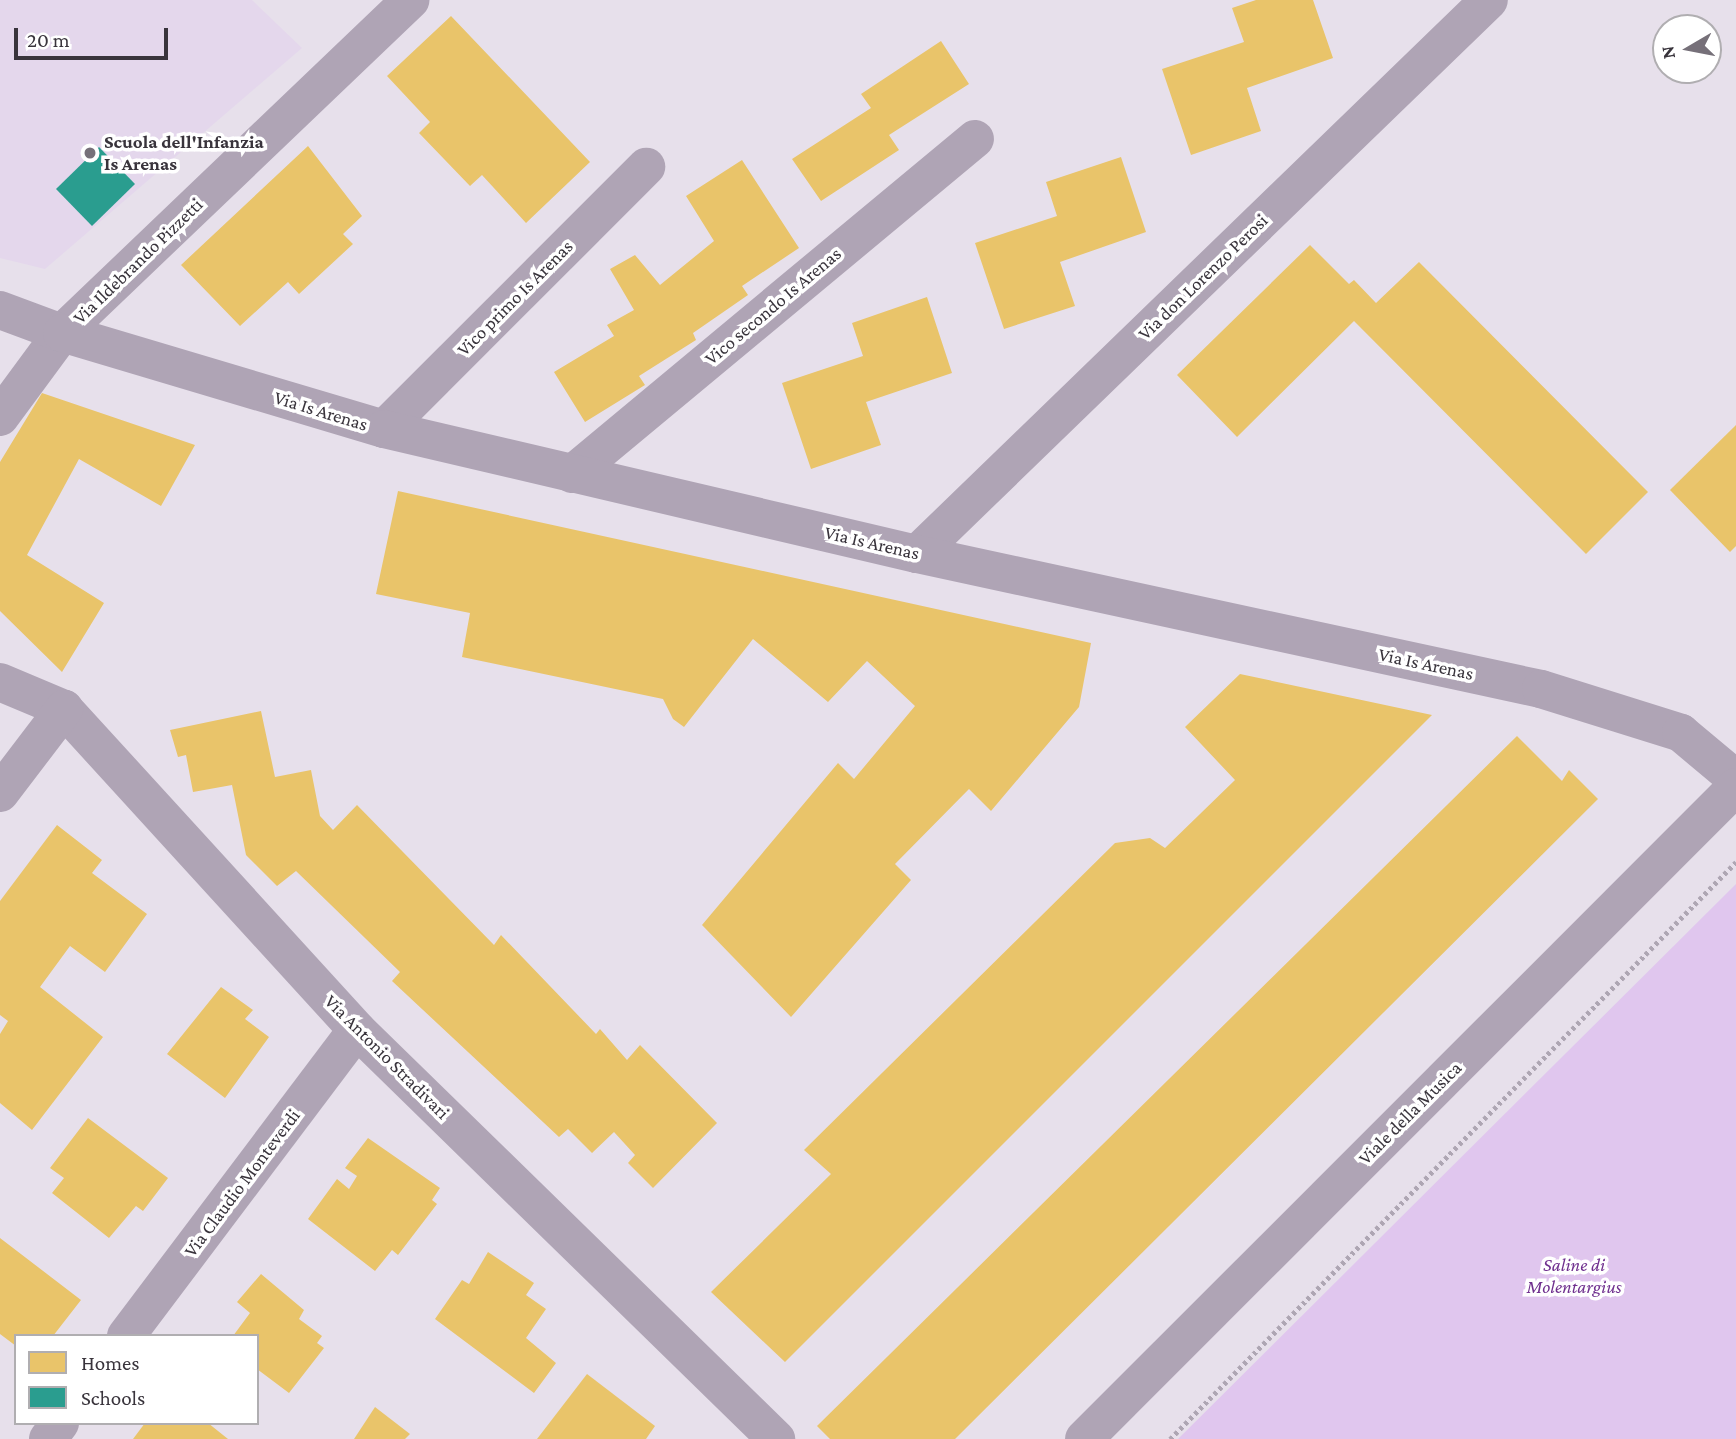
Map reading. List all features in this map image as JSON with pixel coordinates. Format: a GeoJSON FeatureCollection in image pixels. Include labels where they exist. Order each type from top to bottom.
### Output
{"type":"FeatureCollection","features":[{"type":"Feature","properties":{"kind":"street","name":"Via Ildebrando Pizzetti"},"geometry":{"type":"LineString","coordinates":[[0,417],[62,333],[410,0]]}},
{"type":"Feature","properties":{"kind":"street","name":"Via don Lorenzo Perosi"},"geometry":{"type":"LineString","coordinates":[[917,554],[1489,0]]}},
{"type":"Feature","properties":{"kind":"street","name":"Vico secondo Is Arenas"},"geometry":{"type":"LineString","coordinates":[[572,474],[975,139]]}},
{"type":"Feature","properties":{"kind":"street","name":"Vico primo Is Arenas"},"geometry":{"type":"LineString","coordinates":[[384,429],[646,167]]}},
{"type":"Feature","properties":{"kind":"street","name":"Via Is Arenas"},"geometry":{"type":"LineString","coordinates":[[0,310],[62,333],[384,429],[917,554],[1541,690],[1681,733],[1736,779]]}},
{"type":"Feature","properties":{"kind":"street","name":"Via Antonio Stradivari"},"geometry":{"type":"LineString","coordinates":[[0,682],[64,709],[357,1030],[776,1439]]}},
{"type":"Feature","properties":{"kind":"street"},"geometry":{"type":"LineString","coordinates":[[0,793],[64,709]]}},
{"type":"Feature","properties":{"kind":"street","name":"Viale della Musica"},"geometry":{"type":"LineString","coordinates":[[1084,1439],[1736,787]]}},
{"type":"Feature","properties":{"kind":"street","name":"Via Claudio Monteverdi"},"geometry":{"type":"LineString","coordinates":[[128,1334],[357,1030]]}},
{"type":"Feature","properties":{"kind":"path"},"geometry":{"type":"LineString","coordinates":[[1170,1439],[1736,862]]}},
{"type":"Feature","properties":{"kind":"shaded area","name":"Scuola dell'Infanzia Is Arenas"},"geometry":{"type":"Polygon","coordinates":[[[0,0],[252,0],[302,48],[45,269],[0,258],[0,0]]]}},
{"type":"Feature","properties":{"kind":"green space","name":"Saline di Molentargius"},"geometry":{"type":"Polygon","coordinates":[[[1736,884],[1736,1439],[1178,1439],[1736,884]]]}},
{"type":"Feature","properties":{"kind":"building: Homes"},"geometry":{"type":"Polygon","coordinates":[[[1256,0],[1313,0],[1333,58],[1247,88],[1261,131],[1191,155],[1162,69],[1244,42],[1232,8],[1256,0]]]}},
{"type":"Feature","properties":{"kind":"building: Homes"},"geometry":{"type":"Polygon","coordinates":[[[451,16],[590,162],[526,223],[482,175],[470,186],[419,133],[430,122],[387,76],[451,16]]]}},
{"type":"Feature","properties":{"kind":"building: Homes"},"geometry":{"type":"Polygon","coordinates":[[[941,41],[969,84],[889,135],[899,150],[821,201],[792,159],[871,108],[861,94],[941,41]]]}},
{"type":"Feature","properties":{"kind":"building: Homes"},"geometry":{"type":"Polygon","coordinates":[[[308,146],[362,216],[343,234],[353,244],[299,294],[288,282],[240,326],[181,265],[308,146]]]}},
{"type":"Feature","properties":{"kind":"building: Homes"},"geometry":{"type":"Polygon","coordinates":[[[1121,157],[1146,232],[1060,262],[1075,306],[1004,329],[975,243],[1057,216],[1046,182],[1121,157]]]}},
{"type":"Feature","properties":{"kind":"building: Homes"},"geometry":{"type":"Polygon","coordinates":[[[742,160],[799,248],[742,286],[748,295],[693,333],[696,340],[639,376],[645,385],[585,422],[554,372],[614,336],[607,325],[634,310],[610,269],[635,255],[660,285],[714,241],[686,196],[742,160]]]}},
{"type":"Feature","properties":{"kind":"building: Homes"},"geometry":{"type":"Polygon","coordinates":[[[1310,245],[1349,284],[1354,280],[1376,303],[1419,262],[1648,492],[1586,554],[1354,321],[1237,437],[1177,375],[1310,245]]]}},
{"type":"Feature","properties":{"kind":"building: Homes"},"geometry":{"type":"Polygon","coordinates":[[[927,297],[952,373],[866,402],[881,445],[811,469],[782,383],[863,356],[852,323],[927,297]]]}},
{"type":"Feature","properties":{"kind":"building: Homes"},"geometry":{"type":"Polygon","coordinates":[[[42,393],[195,445],[161,506],[79,459],[27,555],[104,603],[62,672],[0,611],[0,462],[42,393]]]}},
{"type":"Feature","properties":{"kind":"building: Homes"},"geometry":{"type":"Polygon","coordinates":[[[1736,425],[1736,546],[1730,552],[1670,490],[1736,425]]]}},
{"type":"Feature","properties":{"kind":"building: Homes"},"geometry":{"type":"Polygon","coordinates":[[[398,491],[1091,643],[1079,707],[991,811],[969,789],[895,864],[911,880],[791,1017],[702,925],[838,763],[854,779],[915,706],[867,661],[828,702],[753,639],[684,727],[673,719],[663,699],[462,657],[470,613],[376,594],[398,491]]]}},
{"type":"Feature","properties":{"kind":"building: Homes"},"geometry":{"type":"Polygon","coordinates":[[[1240,674],[1432,715],[785,1362],[711,1292],[831,1174],[804,1150],[1115,843],[1150,838],[1165,848],[1235,780],[1185,727],[1240,674]]]}},
{"type":"Feature","properties":{"kind":"building: Homes"},"geometry":{"type":"Polygon","coordinates":[[[261,711],[275,777],[311,770],[320,816],[333,830],[357,805],[494,945],[501,935],[596,1034],[600,1029],[627,1060],[640,1045],[717,1123],[653,1188],[628,1163],[635,1155],[614,1132],[592,1153],[568,1129],[559,1137],[392,981],[400,972],[296,871],[277,886],[246,855],[232,785],[193,792],[186,755],[178,757],[170,730],[261,711]]]}},
{"type":"Feature","properties":{"kind":"building: Homes"},"geometry":{"type":"Polygon","coordinates":[[[1517,736],[1562,781],[1569,770],[1598,799],[955,1439],[830,1439],[817,1426],[1517,736]]]}},
{"type":"Feature","properties":{"kind":"building: Homes"},"geometry":{"type":"Polygon","coordinates":[[[57,825],[102,860],[92,873],[147,914],[105,972],[70,946],[40,987],[103,1037],[32,1130],[0,1103],[0,1034],[8,1021],[0,1015],[0,901],[57,825]]]}},
{"type":"Feature","properties":{"kind":"building: Homes"},"geometry":{"type":"Polygon","coordinates":[[[221,987],[253,1010],[245,1019],[269,1037],[225,1098],[167,1054],[221,987]]]}},
{"type":"Feature","properties":{"kind":"building: Homes"},"geometry":{"type":"Polygon","coordinates":[[[88,1118],[168,1178],[143,1211],[136,1206],[109,1238],[52,1193],[64,1178],[50,1168],[88,1118]]]}},
{"type":"Feature","properties":{"kind":"building: Homes"},"geometry":{"type":"Polygon","coordinates":[[[368,1138],[440,1188],[432,1200],[437,1204],[398,1255],[392,1250],[375,1271],[308,1219],[337,1179],[349,1189],[357,1176],[345,1168],[368,1138]]]}},
{"type":"Feature","properties":{"kind":"building: Homes"},"geometry":{"type":"Polygon","coordinates":[[[0,1238],[81,1300],[55,1334],[14,1334],[14,1344],[0,1334],[0,1238]]]}},
{"type":"Feature","properties":{"kind":"building: Homes"},"geometry":{"type":"Polygon","coordinates":[[[488,1252],[534,1283],[526,1295],[546,1309],[526,1338],[556,1363],[534,1393],[435,1319],[462,1280],[469,1284],[488,1252]]]}},
{"type":"Feature","properties":{"kind":"building: Homes"},"geometry":{"type":"Polygon","coordinates":[[[261,1274],[304,1310],[299,1319],[322,1336],[317,1343],[324,1348],[289,1393],[259,1370],[259,1334],[234,1334],[250,1313],[237,1302],[261,1274]]]}},
{"type":"Feature","properties":{"kind":"building: Homes"},"geometry":{"type":"Polygon","coordinates":[[[587,1374],[655,1426],[646,1439],[537,1439],[587,1374]]]}},
{"type":"Feature","properties":{"kind":"building: Homes"},"geometry":{"type":"Polygon","coordinates":[[[375,1407],[410,1434],[405,1439],[354,1439],[375,1407]]]}},
{"type":"Feature","properties":{"kind":"building: Homes"},"geometry":{"type":"Polygon","coordinates":[[[144,1425],[210,1425],[228,1439],[133,1439],[144,1425]]]}},
{"type":"Feature","properties":{"kind":"building: Schools"},"geometry":{"type":"Polygon","coordinates":[[[99,147],[135,184],[92,226],[56,189],[99,147]]]}},
{"type":"Feature","properties":{"kind":"place","name":"Scuola dell'Infanzia Is Arenas"},"geometry":{"type":"Point","coordinates":[90,153]}}]}
